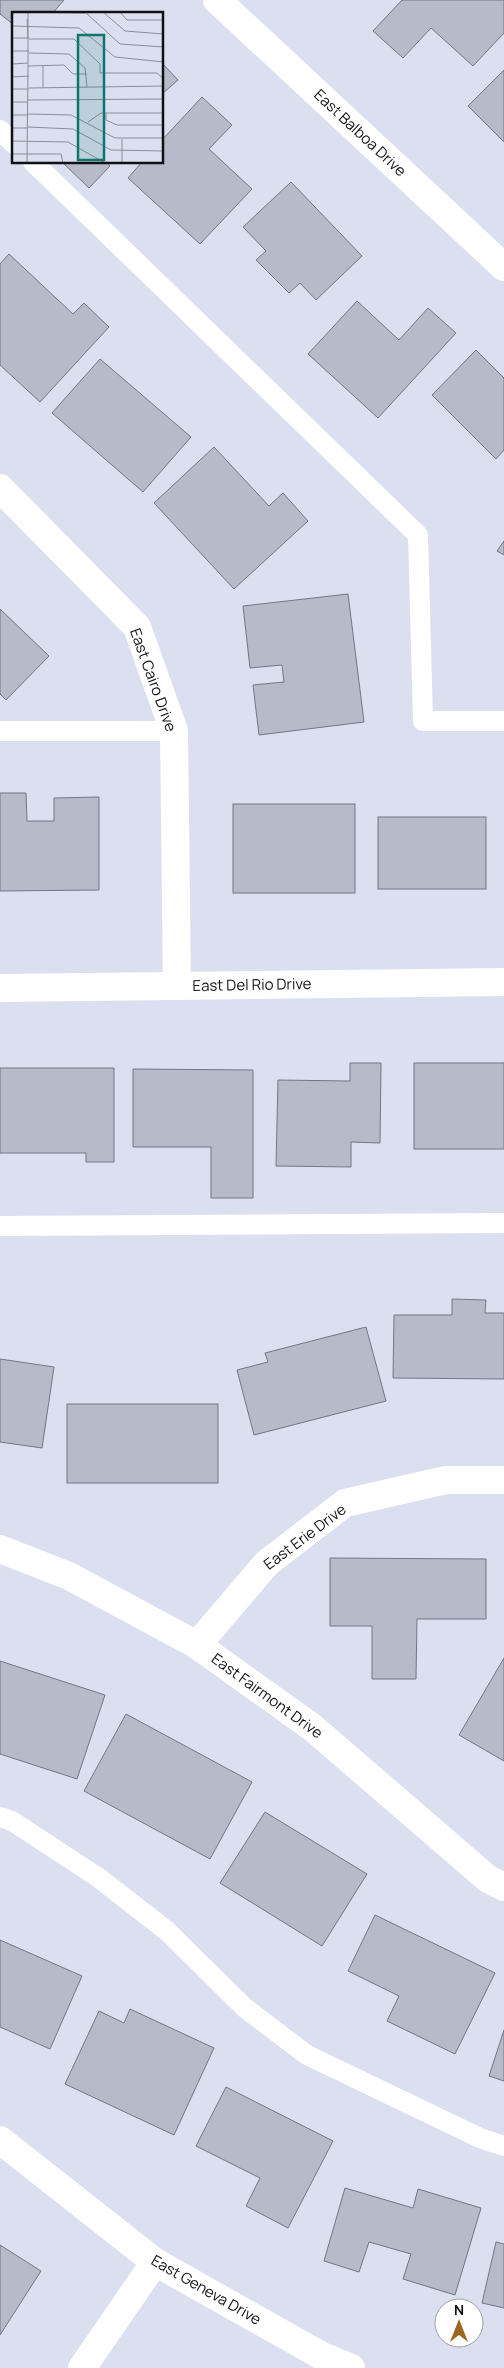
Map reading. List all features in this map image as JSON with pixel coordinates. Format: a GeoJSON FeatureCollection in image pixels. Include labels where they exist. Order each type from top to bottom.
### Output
{"type":"FeatureCollection","features":[{"type":"Feature","properties":{"kind":"street","name":"East Balboa Drive"},"geometry":{"type":"LineString","coordinates":[[217,0],[504,267]]}},
{"type":"Feature","properties":{"kind":"street","name":"East Cairo Drive"},"geometry":{"type":"LineString","coordinates":[[0,488],[137,628],[174,731],[177,986]]}},
{"type":"Feature","properties":{"kind":"street","name":"East Del Rio Drive"},"geometry":{"type":"LineString","coordinates":[[0,988],[504,982]]}},
{"type":"Feature","properties":{"kind":"street","name":"East Erie Drive"},"geometry":{"type":"LineString","coordinates":[[197,1645],[266,1563],[345,1503],[446,1480],[504,1480]]}},
{"type":"Feature","properties":{"kind":"street","name":"East Fairmont Drive"},"geometry":{"type":"LineString","coordinates":[[0,1549],[68,1576],[197,1645],[313,1728],[488,1879],[504,1887]]}},
{"type":"Feature","properties":{"kind":"street","name":"East Geneva Drive"},"geometry":{"type":"LineString","coordinates":[[0,2140],[155,2262],[322,2356],[351,2368]]}},
{"type":"Feature","properties":{"kind":"street"},"geometry":{"type":"LineString","coordinates":[[82,2368],[155,2262]]}},
{"type":"Feature","properties":{"kind":"lane"},"geometry":{"type":"LineString","coordinates":[[0,130],[12,142]]}},
{"type":"Feature","properties":{"kind":"lane"},"geometry":{"type":"LineString","coordinates":[[35,164],[418,535],[423,721],[504,721]]}},
{"type":"Feature","properties":{"kind":"lane"},"geometry":{"type":"LineString","coordinates":[[0,731],[174,731]]}},
{"type":"Feature","properties":{"kind":"lane"},"geometry":{"type":"LineString","coordinates":[[0,1226],[504,1223]]}},
{"type":"Feature","properties":{"kind":"lane"},"geometry":{"type":"LineString","coordinates":[[0,1817],[12,1821],[99,1878],[152,1919],[167,1931],[244,2008],[307,2056],[480,2138],[504,2146]]}},
{"type":"Feature","properties":{"kind":"building"},"geometry":{"type":"Polygon","coordinates":[[[0,0],[64,0],[54,12],[12,12],[12,23],[0,14],[0,0]]]}},
{"type":"Feature","properties":{"kind":"building"},"geometry":{"type":"Polygon","coordinates":[[[402,0],[504,0],[504,33],[473,66],[431,28],[403,58],[373,31],[402,0]]]}},
{"type":"Feature","properties":{"kind":"building"},"geometry":{"type":"Polygon","coordinates":[[[164,65],[178,80],[164,92],[164,65]]]}},
{"type":"Feature","properties":{"kind":"building"},"geometry":{"type":"Polygon","coordinates":[[[504,70],[504,142],[468,106],[504,70]]]}},
{"type":"Feature","properties":{"kind":"building"},"geometry":{"type":"Polygon","coordinates":[[[202,97],[232,125],[209,149],[252,189],[200,244],[128,178],[140,164],[164,164],[164,138],[202,97]]]}},
{"type":"Feature","properties":{"kind":"building"},"geometry":{"type":"Polygon","coordinates":[[[64,164],[108,164],[110,166],[89,188],[64,164]]]}},
{"type":"Feature","properties":{"kind":"building"},"geometry":{"type":"Polygon","coordinates":[[[291,182],[362,256],[316,300],[300,283],[289,293],[256,260],[266,251],[243,227],[291,182]]]}},
{"type":"Feature","properties":{"kind":"building"},"geometry":{"type":"Polygon","coordinates":[[[9,254],[73,314],[84,303],[109,327],[40,402],[0,365],[0,264],[9,254]]]}},
{"type":"Feature","properties":{"kind":"building"},"geometry":{"type":"Polygon","coordinates":[[[357,301],[399,340],[428,308],[456,333],[378,418],[308,354],[357,301]]]}},
{"type":"Feature","properties":{"kind":"building"},"geometry":{"type":"Polygon","coordinates":[[[476,350],[504,378],[504,450],[496,459],[432,395],[476,350]]]}},
{"type":"Feature","properties":{"kind":"building"},"geometry":{"type":"Polygon","coordinates":[[[100,359],[191,437],[143,492],[52,413],[100,359]]]}},
{"type":"Feature","properties":{"kind":"building"},"geometry":{"type":"Polygon","coordinates":[[[214,447],[269,506],[283,493],[308,521],[234,589],[154,503],[214,447]]]}},
{"type":"Feature","properties":{"kind":"building"},"geometry":{"type":"Polygon","coordinates":[[[504,541],[504,555],[497,551],[504,541]]]}},
{"type":"Feature","properties":{"kind":"building"},"geometry":{"type":"Polygon","coordinates":[[[348,594],[364,722],[259,735],[253,685],[284,682],[282,665],[250,668],[243,606],[348,594]]]}},
{"type":"Feature","properties":{"kind":"building"},"geometry":{"type":"Polygon","coordinates":[[[0,609],[49,656],[6,700],[0,694],[0,609]]]}},
{"type":"Feature","properties":{"kind":"building"},"geometry":{"type":"Polygon","coordinates":[[[0,793],[26,793],[27,821],[54,821],[54,798],[99,797],[99,890],[0,891],[0,793]]]}},
{"type":"Feature","properties":{"kind":"building"},"geometry":{"type":"Polygon","coordinates":[[[233,804],[355,804],[355,893],[233,893],[233,804]]]}},
{"type":"Feature","properties":{"kind":"building"},"geometry":{"type":"Polygon","coordinates":[[[378,817],[486,817],[486,889],[378,889],[378,817]]]}},
{"type":"Feature","properties":{"kind":"building"},"geometry":{"type":"Polygon","coordinates":[[[350,1063],[381,1063],[380,1143],[351,1142],[351,1167],[276,1166],[278,1080],[350,1081],[350,1063]]]}},
{"type":"Feature","properties":{"kind":"building"},"geometry":{"type":"Polygon","coordinates":[[[414,1063],[504,1063],[504,1149],[414,1149],[414,1063]]]}},
{"type":"Feature","properties":{"kind":"building"},"geometry":{"type":"Polygon","coordinates":[[[0,1068],[114,1068],[114,1162],[86,1162],[86,1153],[0,1153],[0,1068]]]}},
{"type":"Feature","properties":{"kind":"building"},"geometry":{"type":"Polygon","coordinates":[[[133,1069],[253,1070],[253,1198],[211,1198],[211,1147],[133,1147],[133,1069]]]}},
{"type":"Feature","properties":{"kind":"building"},"geometry":{"type":"Polygon","coordinates":[[[452,1299],[486,1300],[485,1313],[504,1313],[504,1379],[393,1378],[394,1315],[452,1315],[452,1299]]]}},
{"type":"Feature","properties":{"kind":"building"},"geometry":{"type":"Polygon","coordinates":[[[366,1327],[386,1401],[254,1435],[237,1370],[268,1362],[265,1353],[366,1327]]]}},
{"type":"Feature","properties":{"kind":"building"},"geometry":{"type":"Polygon","coordinates":[[[0,1359],[54,1367],[42,1448],[0,1442],[0,1359]]]}},
{"type":"Feature","properties":{"kind":"building"},"geometry":{"type":"Polygon","coordinates":[[[67,1404],[218,1404],[218,1483],[67,1483],[67,1404]]]}},
{"type":"Feature","properties":{"kind":"building"},"geometry":{"type":"Polygon","coordinates":[[[330,1558],[486,1559],[486,1619],[417,1619],[416,1679],[372,1679],[372,1626],[330,1626],[330,1558]]]}},
{"type":"Feature","properties":{"kind":"building"},"geometry":{"type":"Polygon","coordinates":[[[504,1658],[504,1761],[459,1735],[504,1658]]]}},
{"type":"Feature","properties":{"kind":"building"},"geometry":{"type":"Polygon","coordinates":[[[0,1661],[105,1695],[77,1779],[0,1754],[0,1661]]]}},
{"type":"Feature","properties":{"kind":"building"},"geometry":{"type":"Polygon","coordinates":[[[126,1714],[252,1782],[210,1859],[84,1791],[126,1714]]]}},
{"type":"Feature","properties":{"kind":"building"},"geometry":{"type":"Polygon","coordinates":[[[265,1812],[367,1874],[322,1946],[220,1883],[265,1812]]]}},
{"type":"Feature","properties":{"kind":"building"},"geometry":{"type":"Polygon","coordinates":[[[375,1915],[495,1973],[455,2054],[387,2021],[399,1996],[348,1971],[375,1915]]]}},
{"type":"Feature","properties":{"kind":"building"},"geometry":{"type":"Polygon","coordinates":[[[0,1940],[82,1976],[50,2049],[0,2027],[0,1940]]]}},
{"type":"Feature","properties":{"kind":"building"},"geometry":{"type":"Polygon","coordinates":[[[130,2009],[214,2048],[174,2135],[65,2084],[99,2011],[124,2023],[130,2009]]]}},
{"type":"Feature","properties":{"kind":"building"},"geometry":{"type":"Polygon","coordinates":[[[504,2030],[504,2081],[489,2076],[504,2030]]]}},
{"type":"Feature","properties":{"kind":"building"},"geometry":{"type":"Polygon","coordinates":[[[226,2087],[333,2141],[288,2228],[246,2206],[260,2178],[196,2146],[226,2087]]]}},
{"type":"Feature","properties":{"kind":"building"},"geometry":{"type":"Polygon","coordinates":[[[345,2188],[413,2208],[418,2189],[481,2208],[455,2295],[403,2279],[411,2254],[369,2242],[359,2272],[324,2261],[345,2188]]]}},
{"type":"Feature","properties":{"kind":"building"},"geometry":{"type":"Polygon","coordinates":[[[496,2242],[504,2244],[504,2308],[484,2303],[483,2298],[496,2242]]]}},
{"type":"Feature","properties":{"kind":"building"},"geometry":{"type":"Polygon","coordinates":[[[0,2245],[41,2271],[0,2335],[0,2245]]]}}]}
